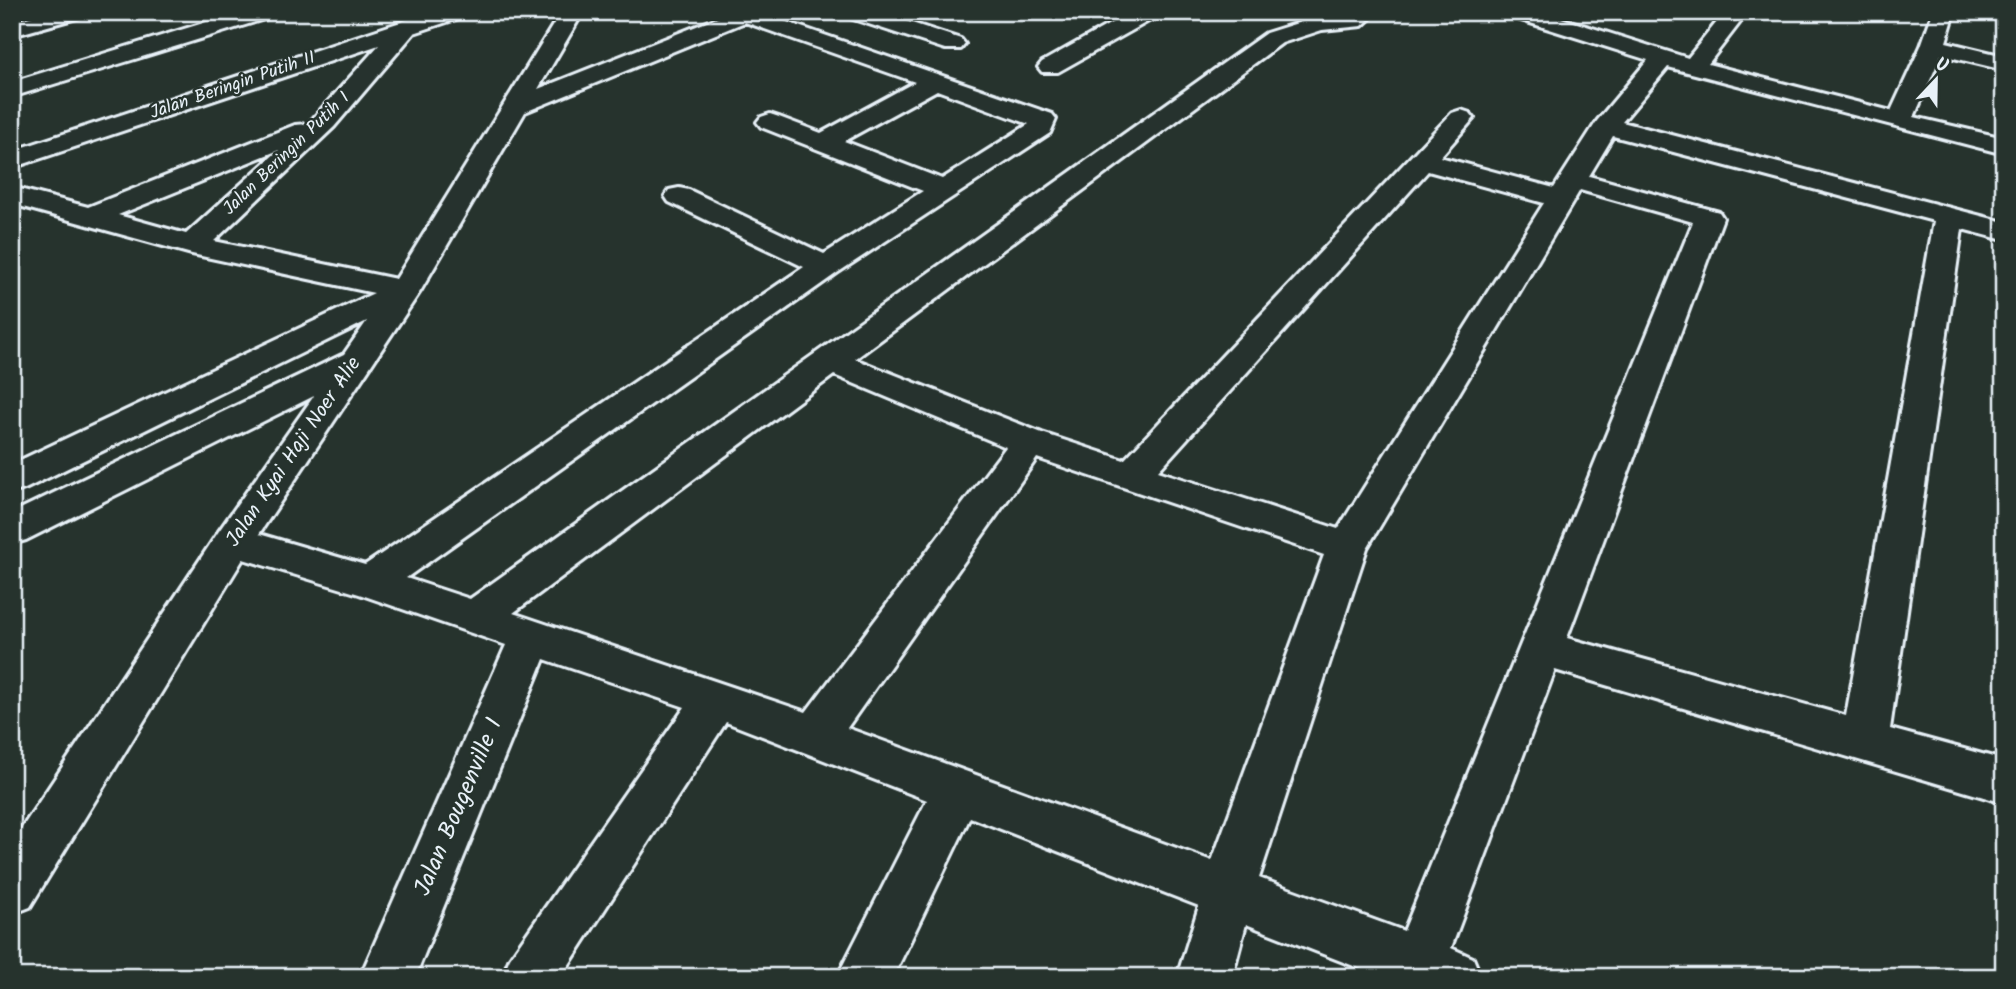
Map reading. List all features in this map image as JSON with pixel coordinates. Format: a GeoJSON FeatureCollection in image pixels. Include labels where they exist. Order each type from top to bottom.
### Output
{"type":"FeatureCollection","features":[{"type":"Feature","properties":{"kind":"street"},"geometry":{"type":"LineString","coordinates":[[12,29],[72,12]]}},
{"type":"Feature","properties":{"kind":"street"},"geometry":{"type":"LineString","coordinates":[[12,90],[263,12]]}},
{"type":"Feature","properties":{"kind":"street","name":"Jalan Beringin Putih II"},"geometry":{"type":"LineString","coordinates":[[12,160],[454,12]]}},
{"type":"Feature","properties":{"kind":"street","name":"Jalan Kyai Haji Noer Alie"},"geometry":{"type":"LineString","coordinates":[[12,889],[233,541],[405,290],[572,12]]}},
{"type":"Feature","properties":{"kind":"street"},"geometry":{"type":"LineString","coordinates":[[855,12],[953,44]]}},
{"type":"Feature","properties":{"kind":"street"},"geometry":{"type":"LineString","coordinates":[[899,27],[927,12]]}},
{"type":"Feature","properties":{"kind":"street"},"geometry":{"type":"LineString","coordinates":[[1050,67],[1148,12]]}},
{"type":"Feature","properties":{"kind":"street"},"geometry":{"type":"LineString","coordinates":[[476,617],[1274,38],[1320,23],[1354,20],[1366,12]]}},
{"type":"Feature","properties":{"kind":"street"},"geometry":{"type":"LineString","coordinates":[[1519,12],[1557,17],[1678,62],[2004,146]]}},
{"type":"Feature","properties":{"kind":"street"},"geometry":{"type":"LineString","coordinates":[[1204,977],[1228,891],[1347,547],[1606,126],[1737,12]]}},
{"type":"Feature","properties":{"kind":"street"},"geometry":{"type":"LineString","coordinates":[[1899,121],[1933,46],[1944,12]]}},
{"type":"Feature","properties":{"kind":"street"},"geometry":{"type":"LineString","coordinates":[[370,582],[826,265],[1041,128],[1043,119],[740,14],[517,106]]}},
{"type":"Feature","properties":{"kind":"street","name":"Jalan Beringin Putih I"},"geometry":{"type":"LineString","coordinates":[[192,245],[325,122],[406,28]]}},
{"type":"Feature","properties":{"kind":"street"},"geometry":{"type":"LineString","coordinates":[[1933,46],[2004,64]]}},
{"type":"Feature","properties":{"kind":"street"},"geometry":{"type":"LineString","coordinates":[[823,142],[933,82]]}},
{"type":"Feature","properties":{"kind":"street"},"geometry":{"type":"LineString","coordinates":[[1131,476],[1461,118]]}},
{"type":"Feature","properties":{"kind":"street"},"geometry":{"type":"LineString","coordinates":[[88,217],[325,122]]}},
{"type":"Feature","properties":{"kind":"street"},"geometry":{"type":"LineString","coordinates":[[770,122],[944,190]]}},
{"type":"Feature","properties":{"kind":"street"},"geometry":{"type":"LineString","coordinates":[[1606,126],[2004,232]]}},
{"type":"Feature","properties":{"kind":"street"},"geometry":{"type":"LineString","coordinates":[[233,541],[370,582],[716,699],[1436,970],[1539,648],[1709,218],[1420,160]]}},
{"type":"Feature","properties":{"kind":"street"},"geometry":{"type":"LineString","coordinates":[[679,196],[826,265]]}},
{"type":"Feature","properties":{"kind":"street"},"geometry":{"type":"LineString","coordinates":[[19,202],[192,245],[405,290]]}},
{"type":"Feature","properties":{"kind":"street"},"geometry":{"type":"LineString","coordinates":[[1865,741],[1949,218]]}},
{"type":"Feature","properties":{"kind":"street"},"geometry":{"type":"LineString","coordinates":[[12,480],[405,290]]}},
{"type":"Feature","properties":{"kind":"street"},"geometry":{"type":"LineString","coordinates":[[12,530],[356,361]]}},
{"type":"Feature","properties":{"kind":"street"},"geometry":{"type":"LineString","coordinates":[[830,361],[1029,442],[1347,547]]}},
{"type":"Feature","properties":{"kind":"street"},"geometry":{"type":"LineString","coordinates":[[816,736],[1029,442]]}},
{"type":"Feature","properties":{"kind":"street","name":"Jalan Bougenville I"},"geometry":{"type":"LineString","coordinates":[[387,977],[532,636]]}},
{"type":"Feature","properties":{"kind":"street"},"geometry":{"type":"LineString","coordinates":[[1539,648],[2004,782]]}},
{"type":"Feature","properties":{"kind":"street"},"geometry":{"type":"LineString","coordinates":[[529,977],[716,699]]}},
{"type":"Feature","properties":{"kind":"street"},"geometry":{"type":"LineString","coordinates":[[864,977],[958,790]]}}]}
